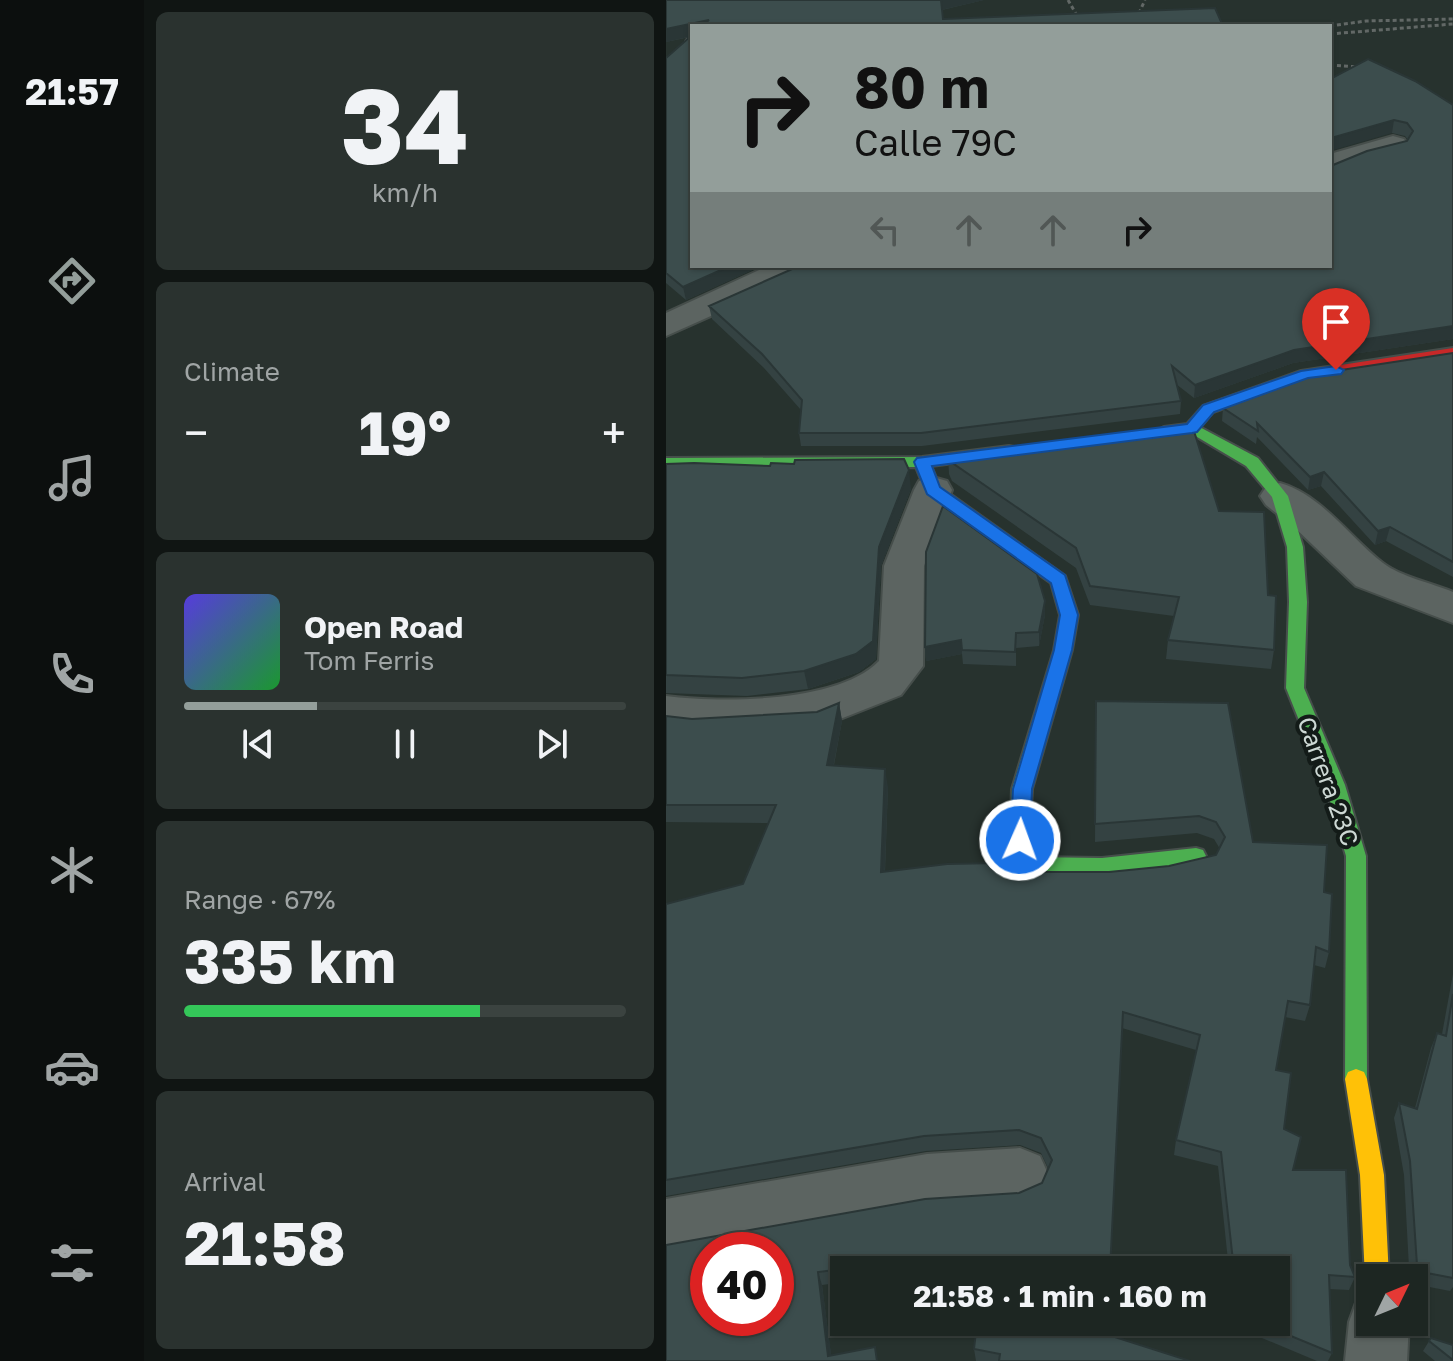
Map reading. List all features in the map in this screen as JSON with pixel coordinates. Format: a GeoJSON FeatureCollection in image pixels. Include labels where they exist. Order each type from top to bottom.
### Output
{"type":"FeatureCollection","features":[{"type":"Feature","properties":{"kind":"street"},"geometry":{"type":"LineString","coordinates":[[1332,165],[1353,155],[1393,145]]}},
{"type":"Feature","properties":{"kind":"street"},"geometry":{"type":"LineString","coordinates":[[666,326],[791,268]]}},
{"type":"Feature","properties":{"kind":"street"},"geometry":{"type":"LineString","coordinates":[[1144,434],[1192,428],[1208,409],[1306,374],[1453,352]]}},
{"type":"Feature","properties":{"kind":"street","name":"Carrera 23C"},"geometry":{"type":"LineString","coordinates":[[1192,428],[1252,462],[1280,496],[1295,547],[1298,602],[1295,688],[1335,785],[1356,856],[1355,1070],[1372,1175],[1376,1264]]}},
{"type":"Feature","properties":{"kind":"street"},"geometry":{"type":"LineString","coordinates":[[666,463],[928,476],[1033,448]]}},
{"type":"Feature","properties":{"kind":"street"},"geometry":{"type":"LineString","coordinates":[[681,715],[820,710],[885,683],[901,666],[904,566],[919,521],[928,476]]}},
{"type":"Feature","properties":{"kind":"street"},"geometry":{"type":"LineString","coordinates":[[928,476],[1059,580],[1069,615],[1063,650],[1022,789],[1019,865],[1102,866],[1196,856]]}},
{"type":"Feature","properties":{"kind":"street"},"geometry":{"type":"LineString","coordinates":[[1280,496],[1371,576],[1453,608]]}},
{"type":"Feature","properties":{"kind":"street"},"geometry":{"type":"LineString","coordinates":[[666,1228],[927,1182],[1020,1176]]}},
{"type":"Feature","properties":{"kind":"street"},"geometry":{"type":"LineString","coordinates":[[1376,1361],[1378,1336]]}},
{"type":"Feature","properties":{"kind":"path"},"geometry":{"type":"LineString","coordinates":[[1068,0],[1081,24]]}},
{"type":"Feature","properties":{"kind":"path"},"geometry":{"type":"LineString","coordinates":[[1134,24],[1145,0]]}},
{"type":"Feature","properties":{"kind":"path"},"geometry":{"type":"LineString","coordinates":[[1332,26],[1366,21],[1453,21]]}},
{"type":"Feature","properties":{"kind":"path"},"geometry":{"type":"LineString","coordinates":[[1332,34],[1453,21]]}},
{"type":"Feature","properties":{"kind":"path"},"geometry":{"type":"LineString","coordinates":[[677,54],[690,36]]}},
{"type":"Feature","properties":{"kind":"path"},"geometry":{"type":"LineString","coordinates":[[1332,65],[1360,67]]}},
{"type":"Feature","properties":{"kind":"building"},"geometry":{"type":"Polygon","coordinates":[[[666,0],[941,0],[943,19],[1215,8],[1222,24],[704,24],[709,20],[666,29],[666,0]]]}},
{"type":"Feature","properties":{"kind":"building"},"geometry":{"type":"Polygon","coordinates":[[[690,37],[690,268],[726,268],[683,287],[666,273],[666,58],[690,37]]]}},
{"type":"Feature","properties":{"kind":"building"},"geometry":{"type":"Polygon","coordinates":[[[1368,59],[1415,81],[1453,105],[1453,326],[1294,350],[1195,385],[1172,366],[1181,401],[921,433],[799,433],[802,400],[762,354],[709,306],[794,268],[1332,268],[1332,164],[1407,141],[1413,131],[1407,123],[1394,120],[1332,138],[1332,78],[1368,59]]]}},
{"type":"Feature","properties":{"kind":"building"},"geometry":{"type":"Polygon","coordinates":[[[1453,353],[1453,562],[1390,527],[1378,531],[1324,472],[1310,477],[1257,423],[1258,431],[1223,408],[1315,374],[1453,353]]]}},
{"type":"Feature","properties":{"kind":"building"},"geometry":{"type":"Polygon","coordinates":[[[1187,425],[1193,428],[1219,511],[1264,512],[1268,595],[1276,596],[1274,650],[1168,640],[1179,597],[1090,586],[1076,548],[951,462],[948,455],[1187,425]]]}},
{"type":"Feature","properties":{"kind":"building"},"geometry":{"type":"Polygon","coordinates":[[[904,459],[909,470],[879,547],[873,641],[856,654],[804,671],[742,678],[666,675],[666,464],[770,466],[771,463],[794,464],[795,460],[904,459]]]}},
{"type":"Feature","properties":{"kind":"building"},"geometry":{"type":"Polygon","coordinates":[[[943,506],[1037,574],[1045,601],[1039,632],[1016,633],[1015,652],[962,650],[961,640],[925,647],[926,552],[943,506]]]}},
{"type":"Feature","properties":{"kind":"building"},"geometry":{"type":"Polygon","coordinates":[[[1096,701],[1228,703],[1253,842],[1327,845],[1324,892],[1332,894],[1329,952],[1316,947],[1310,1005],[1288,1001],[1276,1070],[1291,1073],[1284,1129],[1301,1137],[1293,1170],[1346,1170],[1350,1265],[1355,1277],[1329,1275],[1332,1353],[1290,1336],[1290,1256],[1232,1256],[1221,1152],[1176,1140],[1200,1035],[1123,1012],[1111,1256],[830,1256],[830,1270],[818,1272],[828,1356],[875,1347],[877,1361],[666,1361],[666,1245],[690,1241],[690,1336],[794,1336],[794,1232],[739,1232],[925,1199],[1019,1193],[1042,1183],[1052,1160],[1041,1138],[1019,1130],[924,1136],[666,1180],[666,904],[743,884],[776,805],[666,805],[666,716],[692,719],[817,712],[839,703],[827,765],[885,769],[881,872],[947,864],[998,863],[1047,872],[1109,872],[1169,866],[1216,855],[1225,837],[1216,822],[1199,816],[1095,824],[1096,701]]]}},
{"type":"Feature","properties":{"kind":"building"},"geometry":{"type":"Polygon","coordinates":[[[1453,994],[1453,1278],[1428,1273],[1428,1264],[1417,1264],[1410,1161],[1399,1103],[1417,1109],[1437,1033],[1446,1036],[1453,994]]]}},
{"type":"Feature","properties":{"kind":"building"},"geometry":{"type":"Polygon","coordinates":[[[975,1336],[1115,1336],[1190,1361],[999,1361],[1000,1354],[974,1349],[975,1336]]]}},
{"type":"Feature","properties":{"kind":"building"},"geometry":{"type":"Polygon","coordinates":[[[1431,1338],[1453,1345],[1453,1360],[1429,1341],[1431,1338]]]}},
{"type":"Feature","properties":{"kind":"traffic: fast"},"geometry":{"type":"LineString","coordinates":[[1192,428],[1252,462],[1280,496],[1295,547],[1298,602],[1295,688],[1335,785],[1356,856],[1356,1079]]}},
{"type":"Feature","properties":{"kind":"traffic: fast"},"geometry":{"type":"LineString","coordinates":[[666,463],[922,462],[1009,451]]}},
{"type":"Feature","properties":{"kind":"traffic: fast"},"geometry":{"type":"LineString","coordinates":[[922,462],[933,490],[1059,580],[1069,615],[1063,650],[1022,789],[1019,865],[1102,866],[1196,856]]}},
{"type":"Feature","properties":{"kind":"traffic: slow"},"geometry":{"type":"LineString","coordinates":[[1356,1079],[1372,1175],[1376,1264]]}},
{"type":"Feature","properties":{"kind":"traffic: jam"},"geometry":{"type":"LineString","coordinates":[[1164,432],[1192,428],[1208,409],[1306,374],[1453,352]]}},
{"type":"Feature","properties":{"kind":"route"},"geometry":{"type":"LineString","coordinates":[[1020,840],[1022,789],[1063,650],[1069,615],[1059,580],[1033,559],[983,529],[933,490],[922,462],[1192,428],[1208,409],[1306,374],[1336,370]]}}]}
